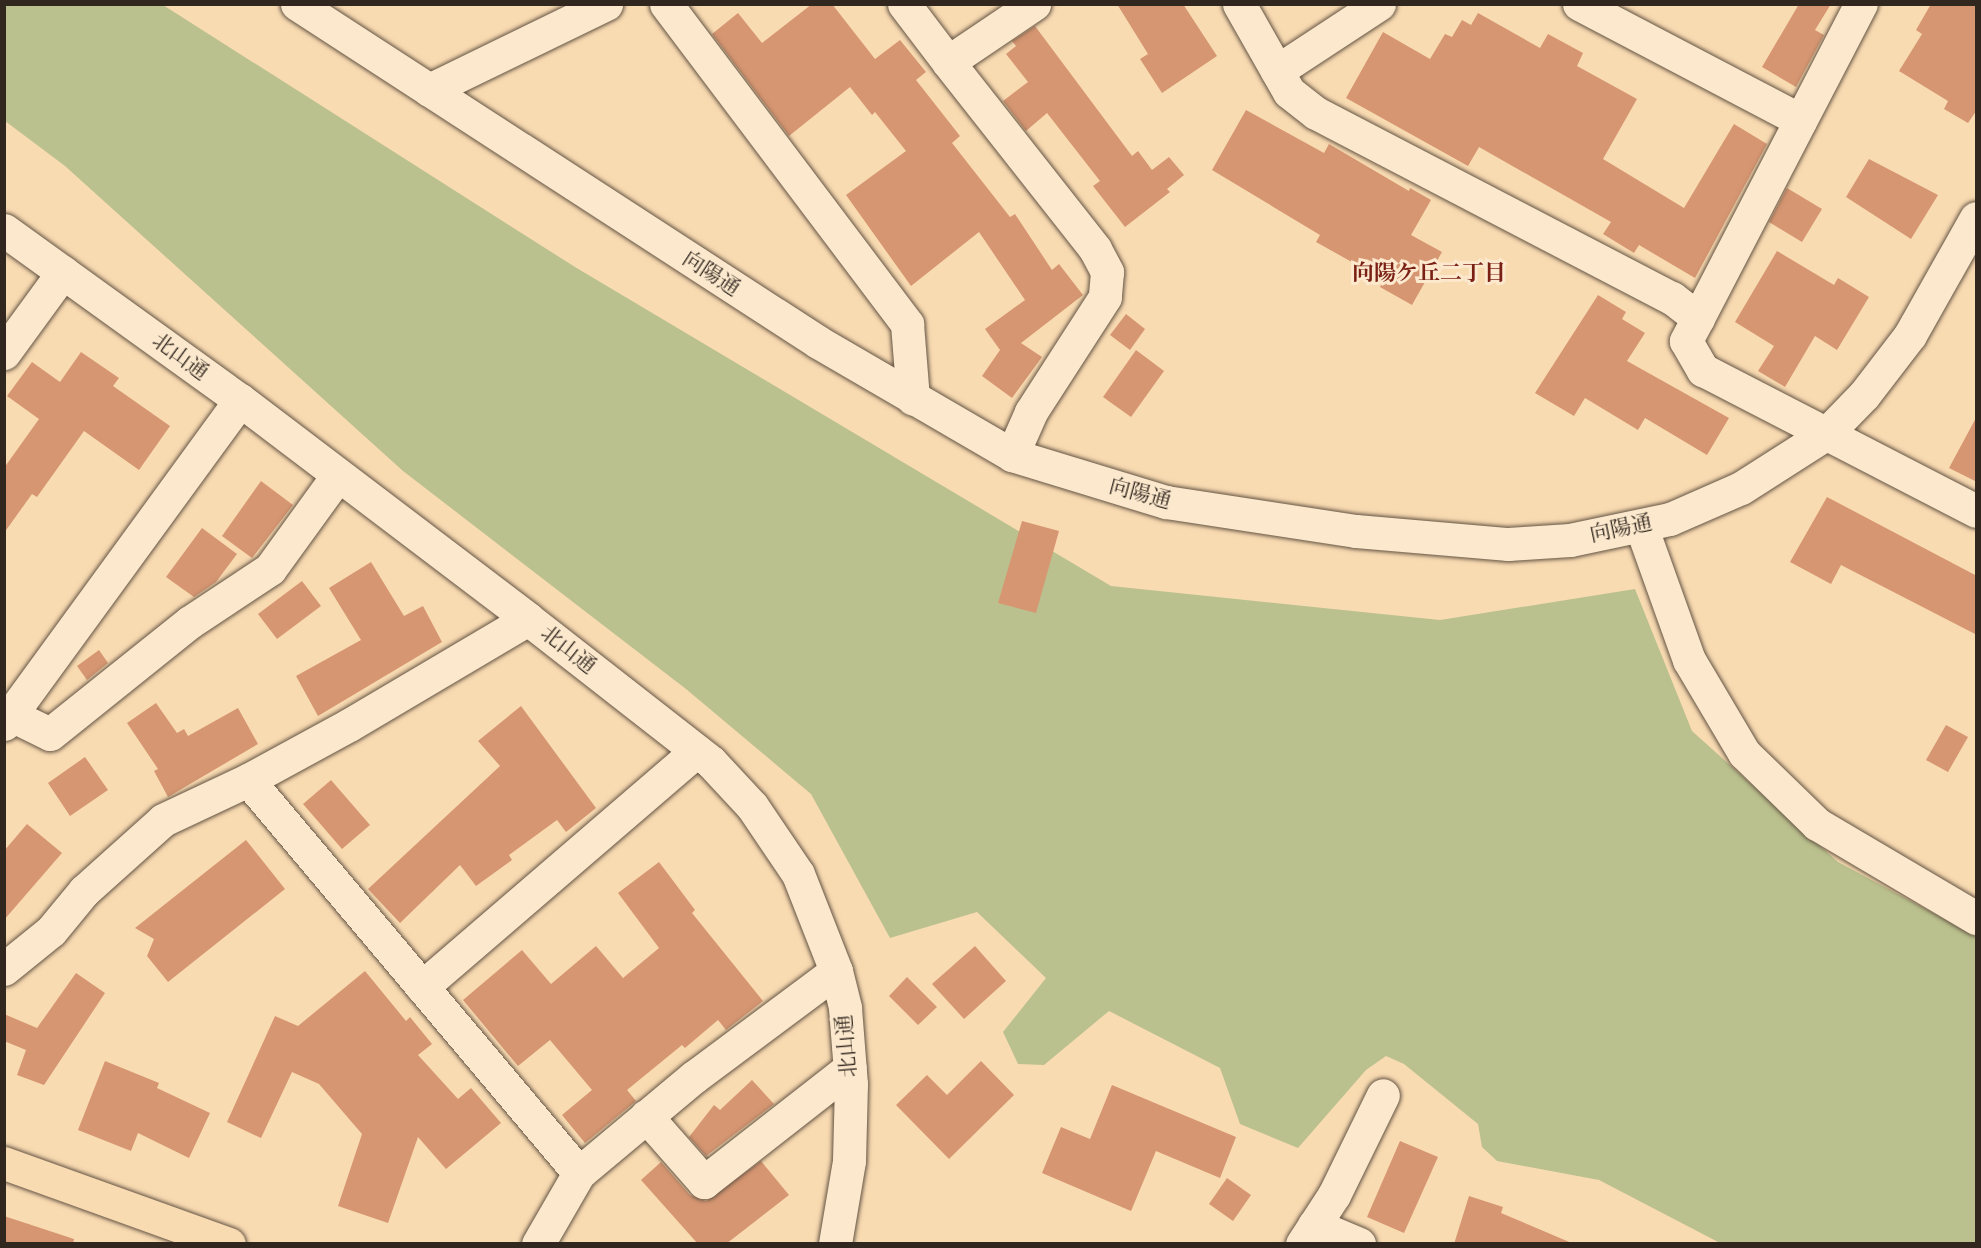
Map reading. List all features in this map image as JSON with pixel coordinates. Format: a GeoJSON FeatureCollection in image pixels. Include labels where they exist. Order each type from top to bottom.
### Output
{"type":"FeatureCollection","features":[{"type":"Feature","properties":{"kind":"main road"},"geometry":{"type":"LineString","coordinates":[[4,1163],[229,1244]]}},
{"type":"Feature","properties":{"kind":"street","name":"向陽通"},"geometry":{"type":"LineString","coordinates":[[297,4],[818,342],[1012,455],[1166,502],[1356,531],[1508,544],[1570,540],[1670,519],[1741,488],[1827,433],[1864,396],[1910,335],[1977,218]]}},
{"type":"Feature","properties":{"kind":"street"},"geometry":{"type":"LineString","coordinates":[[666,4],[907,324],[913,399]]}},
{"type":"Feature","properties":{"kind":"street"},"geometry":{"type":"LineString","coordinates":[[904,4],[1095,249],[1107,272],[1105,297],[1031,412],[1012,455]]}},
{"type":"Feature","properties":{"kind":"street"},"geometry":{"type":"LineString","coordinates":[[948,62],[1034,4]]}},
{"type":"Feature","properties":{"kind":"street"},"geometry":{"type":"LineString","coordinates":[[1239,4],[1288,92],[1316,113],[1672,298],[1698,318]]}},
{"type":"Feature","properties":{"kind":"street"},"geometry":{"type":"LineString","coordinates":[[1277,71],[1380,4]]}},
{"type":"Feature","properties":{"kind":"street"},"geometry":{"type":"LineString","coordinates":[[1580,4],[1800,120]]}},
{"type":"Feature","properties":{"kind":"street"},"geometry":{"type":"LineString","coordinates":[[1861,4],[1686,341],[1702,370],[1977,511]]}},
{"type":"Feature","properties":{"kind":"street"},"geometry":{"type":"LineString","coordinates":[[429,90],[605,5]]}},
{"type":"Feature","properties":{"kind":"street","name":"北山通"},"geometry":{"type":"LineString","coordinates":[[4,230],[240,400],[528,619],[696,751],[725,777],[774,834],[798,874],[836,971],[844,1008],[850,1068],[849,1161],[835,1244]]}},
{"type":"Feature","properties":{"kind":"street"},"geometry":{"type":"LineString","coordinates":[[4,353],[63,272]]}},
{"type":"Feature","properties":{"kind":"street"},"geometry":{"type":"LineString","coordinates":[[240,400],[8,719],[50,734],[190,622],[270,569],[338,475]]}},
{"type":"Feature","properties":{"kind":"street"},"geometry":{"type":"LineString","coordinates":[[1641,526],[1689,660],[1744,753],[1817,824],[1977,918]]}},
{"type":"Feature","properties":{"kind":"street"},"geometry":{"type":"LineString","coordinates":[[4,969],[51,931],[84,891],[163,820],[248,780],[528,619]]}},
{"type":"Feature","properties":{"kind":"street"},"geometry":{"type":"LineString","coordinates":[[422,987],[696,751]]}},
{"type":"Feature","properties":{"kind":"street"},"geometry":{"type":"LineString","coordinates":[[248,780],[579,1173]]}},
{"type":"Feature","properties":{"kind":"street"},"geometry":{"type":"LineString","coordinates":[[538,1244],[579,1173],[646,1116],[836,971]]}},
{"type":"Feature","properties":{"kind":"street"},"geometry":{"type":"LineString","coordinates":[[646,1116],[704,1182],[850,1068]]}},
{"type":"Feature","properties":{"kind":"street"},"geometry":{"type":"LineString","coordinates":[[1359,1244],[1308,1234],[1334,1195],[1383,1095]]}},
{"type":"Feature","properties":{"kind":"green space"},"geometry":{"type":"Polygon","coordinates":[[[5,5],[163,5],[575,267],[1111,586],[1440,620],[1635,589],[1692,731],[1838,862],[1976,936],[1976,1243],[1720,1243],[1599,1180],[1497,1161],[1482,1147],[1478,1124],[1404,1064],[1386,1056],[1366,1070],[1298,1148],[1240,1124],[1220,1068],[1109,1011],[1044,1065],[1018,1064],[1003,1032],[1046,978],[977,912],[890,938],[811,794],[686,689],[403,471],[65,166],[5,121],[5,5]]]}},
{"type":"Feature","properties":{"kind":"building"},"geometry":{"type":"Polygon","coordinates":[[[812,4],[832,4],[875,59],[900,40],[926,72],[916,80],[960,136],[952,143],[1010,217],[1015,214],[1052,270],[1059,264],[1083,295],[1021,343],[1042,357],[1012,398],[982,376],[1000,350],[985,329],[1025,300],[979,232],[911,286],[846,195],[906,151],[875,112],[872,115],[850,87],[789,136],[712,34],[738,13],[762,43],[812,4]]]}},
{"type":"Feature","properties":{"kind":"building"},"geometry":{"type":"Polygon","coordinates":[[[1117,4],[1183,4],[1217,56],[1162,93],[1140,59],[1148,54],[1117,4]]]}},
{"type":"Feature","properties":{"kind":"building"},"geometry":{"type":"Polygon","coordinates":[[[1799,4],[1831,4],[1815,30],[1824,35],[1796,87],[1762,67],[1799,4]]]}},
{"type":"Feature","properties":{"kind":"building"},"geometry":{"type":"Polygon","coordinates":[[[1931,4],[1977,4],[1977,110],[1968,123],[1944,109],[1948,101],[1899,71],[1922,34],[1916,30],[1931,4]]]}},
{"type":"Feature","properties":{"kind":"building"},"geometry":{"type":"Polygon","coordinates":[[[1478,13],[1540,48],[1548,34],[1583,53],[1577,66],[1637,99],[1603,159],[1684,208],[1734,124],[1767,144],[1695,278],[1639,245],[1634,253],[1603,234],[1611,222],[1479,147],[1468,166],[1346,98],[1383,32],[1430,59],[1445,34],[1452,37],[1462,20],[1471,25],[1478,13]]]}},
{"type":"Feature","properties":{"kind":"building"},"geometry":{"type":"Polygon","coordinates":[[[1035,26],[1132,156],[1138,151],[1152,170],[1169,157],[1184,175],[1167,189],[1170,192],[1125,227],[1093,186],[1100,181],[1047,113],[1026,131],[1003,101],[1028,82],[1006,54],[1016,46],[1012,41],[1035,26]]]}},
{"type":"Feature","properties":{"kind":"building"},"geometry":{"type":"Polygon","coordinates":[[[1246,110],[1324,153],[1329,144],[1409,191],[1410,188],[1431,200],[1411,235],[1442,252],[1412,305],[1380,287],[1384,280],[1316,242],[1320,235],[1212,170],[1246,110]]]}},
{"type":"Feature","properties":{"kind":"building"},"geometry":{"type":"Polygon","coordinates":[[[1869,159],[1938,195],[1911,239],[1846,197],[1869,159]]]}},
{"type":"Feature","properties":{"kind":"building"},"geometry":{"type":"Polygon","coordinates":[[[1787,188],[1822,209],[1802,242],[1769,222],[1787,188]]]}},
{"type":"Feature","properties":{"kind":"building"},"geometry":{"type":"Polygon","coordinates":[[[1777,251],[1834,285],[1838,278],[1869,297],[1837,350],[1815,336],[1785,387],[1758,371],[1774,346],[1735,322],[1777,251]]]}},
{"type":"Feature","properties":{"kind":"building"},"geometry":{"type":"Polygon","coordinates":[[[1598,295],[1626,312],[1622,319],[1645,333],[1627,361],[1729,418],[1707,455],[1645,418],[1638,430],[1585,398],[1574,416],[1535,393],[1598,295]]]}},
{"type":"Feature","properties":{"kind":"building"},"geometry":{"type":"Polygon","coordinates":[[[1126,314],[1145,329],[1130,350],[1110,335],[1126,314]]]}},
{"type":"Feature","properties":{"kind":"building"},"geometry":{"type":"Polygon","coordinates":[[[1136,350],[1164,371],[1131,417],[1103,397],[1136,350]]]}},
{"type":"Feature","properties":{"kind":"building"},"geometry":{"type":"Polygon","coordinates":[[[81,352],[119,378],[113,386],[170,426],[139,470],[84,431],[37,497],[32,494],[4,533],[4,468],[39,419],[7,396],[32,362],[60,382],[81,352]]]}},
{"type":"Feature","properties":{"kind":"building"},"geometry":{"type":"Polygon","coordinates":[[[1977,416],[1977,482],[1949,468],[1977,416]]]}},
{"type":"Feature","properties":{"kind":"building"},"geometry":{"type":"Polygon","coordinates":[[[261,481],[293,505],[252,558],[222,536],[261,481]]]}},
{"type":"Feature","properties":{"kind":"building"},"geometry":{"type":"Polygon","coordinates":[[[1827,497],[1977,576],[1977,635],[1841,565],[1831,584],[1790,562],[1827,497]]]}},
{"type":"Feature","properties":{"kind":"building"},"geometry":{"type":"Polygon","coordinates":[[[1022,521],[1059,531],[1036,613],[998,603],[1022,521]]]}},
{"type":"Feature","properties":{"kind":"building"},"geometry":{"type":"Polygon","coordinates":[[[202,528],[237,554],[216,582],[194,597],[166,577],[202,528]]]}},
{"type":"Feature","properties":{"kind":"building"},"geometry":{"type":"Polygon","coordinates":[[[371,562],[404,616],[423,606],[442,642],[318,716],[296,676],[361,640],[329,588],[371,562]]]}},
{"type":"Feature","properties":{"kind":"building"},"geometry":{"type":"Polygon","coordinates":[[[302,581],[321,606],[277,639],[258,614],[302,581]]]}},
{"type":"Feature","properties":{"kind":"building"},"geometry":{"type":"Polygon","coordinates":[[[99,650],[108,663],[87,680],[77,666],[99,650]]]}},
{"type":"Feature","properties":{"kind":"building"},"geometry":{"type":"Polygon","coordinates":[[[156,703],[177,733],[184,729],[188,736],[238,708],[258,744],[168,797],[154,771],[158,769],[127,723],[156,703]]]}},
{"type":"Feature","properties":{"kind":"building"},"geometry":{"type":"Polygon","coordinates":[[[521,706],[596,808],[566,832],[557,820],[509,855],[512,860],[476,886],[460,865],[400,923],[368,889],[500,766],[478,741],[521,706]]]}},
{"type":"Feature","properties":{"kind":"building"},"geometry":{"type":"Polygon","coordinates":[[[1946,725],[1968,737],[1948,772],[1926,760],[1946,725]]]}},
{"type":"Feature","properties":{"kind":"building"},"geometry":{"type":"Polygon","coordinates":[[[85,757],[108,790],[70,816],[48,783],[85,757]]]}},
{"type":"Feature","properties":{"kind":"building"},"geometry":{"type":"Polygon","coordinates":[[[331,780],[370,825],[342,849],[303,804],[331,780]]]}},
{"type":"Feature","properties":{"kind":"building"},"geometry":{"type":"Polygon","coordinates":[[[27,824],[62,853],[4,920],[4,851],[27,824]]]}},
{"type":"Feature","properties":{"kind":"building"},"geometry":{"type":"Polygon","coordinates":[[[246,840],[285,889],[168,982],[147,956],[154,939],[135,928],[246,840]]]}},
{"type":"Feature","properties":{"kind":"building"},"geometry":{"type":"Polygon","coordinates":[[[659,862],[695,910],[692,913],[763,1001],[726,1030],[718,1020],[685,1048],[682,1045],[627,1090],[636,1101],[585,1143],[562,1115],[592,1090],[550,1040],[518,1066],[463,1000],[522,950],[551,984],[596,946],[623,978],[659,948],[618,893],[659,862]]]}},
{"type":"Feature","properties":{"kind":"building"},"geometry":{"type":"Polygon","coordinates":[[[975,946],[1006,981],[964,1019],[932,984],[975,946]]]}},
{"type":"Feature","properties":{"kind":"building"},"geometry":{"type":"Polygon","coordinates":[[[365,971],[406,1021],[410,1017],[432,1044],[418,1055],[458,1099],[471,1088],[501,1123],[446,1169],[418,1137],[388,1223],[338,1206],[362,1134],[319,1084],[292,1072],[261,1138],[227,1122],[275,1016],[298,1026],[365,971]]]}},
{"type":"Feature","properties":{"kind":"building"},"geometry":{"type":"Polygon","coordinates":[[[76,973],[105,993],[44,1085],[17,1075],[26,1050],[4,1041],[4,1014],[37,1028],[76,973]]]}},
{"type":"Feature","properties":{"kind":"building"},"geometry":{"type":"Polygon","coordinates":[[[907,977],[937,1007],[918,1025],[889,996],[907,977]]]}},
{"type":"Feature","properties":{"kind":"building"},"geometry":{"type":"Polygon","coordinates":[[[105,1061],[159,1083],[157,1088],[210,1113],[189,1158],[138,1133],[131,1151],[78,1130],[105,1061]]]}},
{"type":"Feature","properties":{"kind":"building"},"geometry":{"type":"Polygon","coordinates":[[[981,1061],[1014,1095],[949,1159],[896,1105],[927,1075],[947,1095],[981,1061]]]}},
{"type":"Feature","properties":{"kind":"building"},"geometry":{"type":"Polygon","coordinates":[[[752,1080],[774,1104],[706,1156],[689,1137],[714,1105],[720,1110],[752,1080]]]}},
{"type":"Feature","properties":{"kind":"building"},"geometry":{"type":"Polygon","coordinates":[[[1112,1085],[1236,1137],[1220,1178],[1156,1151],[1131,1211],[1042,1173],[1061,1127],[1090,1139],[1112,1085]]]}},
{"type":"Feature","properties":{"kind":"building"},"geometry":{"type":"Polygon","coordinates":[[[1400,1141],[1438,1157],[1404,1233],[1367,1217],[1400,1141]]]}},
{"type":"Feature","properties":{"kind":"building"},"geometry":{"type":"Polygon","coordinates":[[[761,1161],[789,1195],[726,1244],[698,1244],[641,1180],[661,1162],[690,1195],[706,1201],[761,1161]]]}},
{"type":"Feature","properties":{"kind":"building"},"geometry":{"type":"Polygon","coordinates":[[[1227,1178],[1251,1195],[1233,1221],[1209,1204],[1227,1178]]]}},
{"type":"Feature","properties":{"kind":"building"},"geometry":{"type":"Polygon","coordinates":[[[1469,1196],[1503,1207],[1501,1213],[1574,1244],[1454,1244],[1469,1196]]]}},
{"type":"Feature","properties":{"kind":"building"},"geometry":{"type":"Polygon","coordinates":[[[4,1216],[74,1239],[73,1244],[4,1244],[4,1216]]]}},
{"type":"Feature","properties":{"kind":"district","name":"向陽ケ丘二丁目"},"geometry":{"type":"Point","coordinates":[1429,274]}}]}
